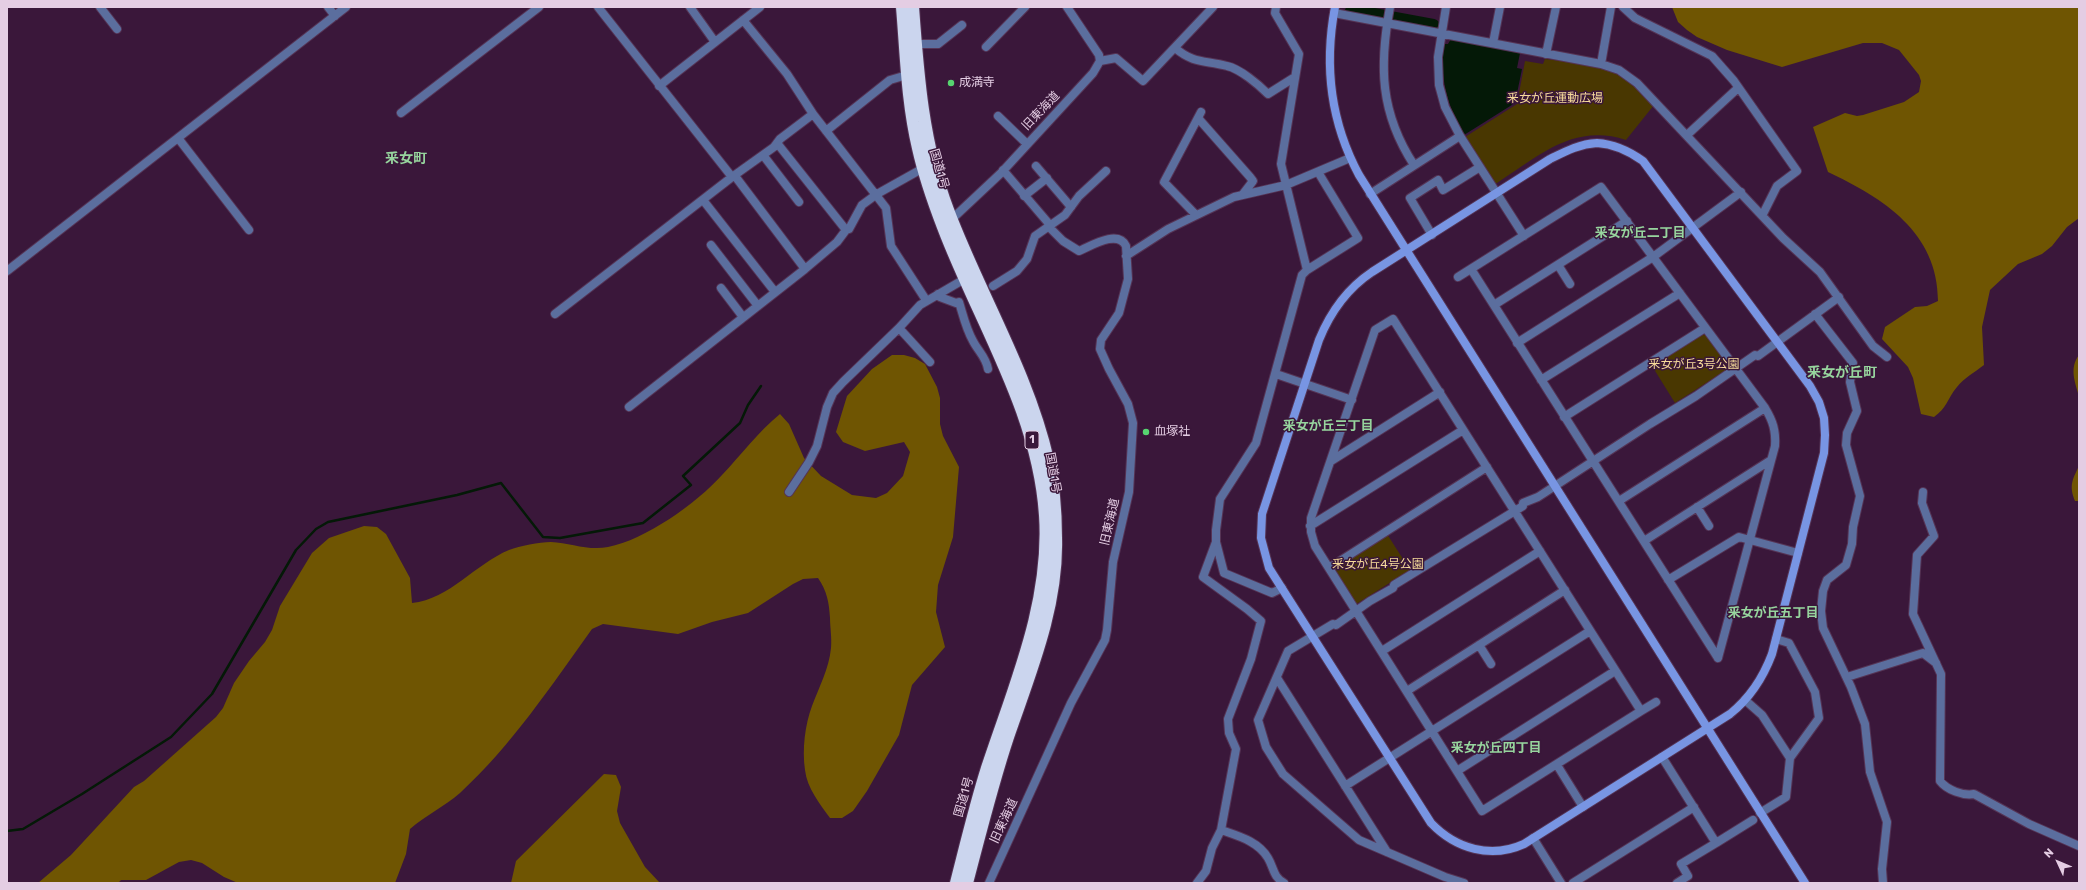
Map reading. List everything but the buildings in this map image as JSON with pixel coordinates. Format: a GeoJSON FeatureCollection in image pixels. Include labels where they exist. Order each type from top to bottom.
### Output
{"type":"FeatureCollection","features":[{"type":"Feature","properties":{"kind":"highway","name":"国道1号"},"geometry":{"type":"LineString","coordinates":[[902,7],[906,75],[913,122],[928,166],[943,227],[970,277],[1025,387],[1039,428],[1052,479],[1056,541],[1052,591],[1043,630],[994,782],[968,883]]}},
{"type":"Feature","properties":{"kind":"highway","name":"国道1号"},"geometry":{"type":"LineString","coordinates":[[913,7],[928,166],[952,219],[970,277],[1028,428],[1040,475],[1046,541],[1041,589],[1033,627],[980,792],[956,883]]}},
{"type":"Feature","properties":{"kind":"street"},"geometry":{"type":"LineString","coordinates":[[100,7],[117,29]]}},
{"type":"Feature","properties":{"kind":"street"},"geometry":{"type":"LineString","coordinates":[[328,7],[335,16]]}},
{"type":"Feature","properties":{"kind":"street"},"geometry":{"type":"LineString","coordinates":[[7,271],[346,7]]}},
{"type":"Feature","properties":{"kind":"street"},"geometry":{"type":"LineString","coordinates":[[400,113],[539,7]]}},
{"type":"Feature","properties":{"kind":"street"},"geometry":{"type":"LineString","coordinates":[[598,7],[659,86],[734,177],[805,269]]}},
{"type":"Feature","properties":{"kind":"street"},"geometry":{"type":"LineString","coordinates":[[690,7],[715,42]]}},
{"type":"Feature","properties":{"kind":"street"},"geometry":{"type":"LineString","coordinates":[[659,86],[759,7]]}},
{"type":"Feature","properties":{"kind":"street"},"geometry":{"type":"LineString","coordinates":[[986,47],[1025,7]]}},
{"type":"Feature","properties":{"kind":"street"},"geometry":{"type":"LineString","coordinates":[[1067,7],[1099,56],[1100,62],[1116,58],[1143,81],[1213,7]]}},
{"type":"Feature","properties":{"kind":"street"},"geometry":{"type":"LineString","coordinates":[[1276,7],[1275,12],[1299,54],[1281,164],[1307,270]]}},
{"type":"Feature","properties":{"kind":"street"},"geometry":{"type":"LineString","coordinates":[[1446,7],[1438,57],[1439,85],[1449,116],[1460,136],[1524,236]]}},
{"type":"Feature","properties":{"kind":"street"},"geometry":{"type":"LineString","coordinates":[[1493,44],[1500,7]]}},
{"type":"Feature","properties":{"kind":"street"},"geometry":{"type":"LineString","coordinates":[[1546,54],[1556,7]]}},
{"type":"Feature","properties":{"kind":"street"},"geometry":{"type":"LineString","coordinates":[[1601,64],[1611,7]]}},
{"type":"Feature","properties":{"kind":"street"},"geometry":{"type":"LineString","coordinates":[[1623,7],[1635,18],[1709,54],[1738,88],[1797,171],[1777,186],[1763,214]]}},
{"type":"Feature","properties":{"kind":"street"},"geometry":{"type":"LineString","coordinates":[[1805,883],[1406,252],[1370,194],[1350,158],[1337,121],[1330,84],[1330,42],[1335,10],[1389,16],[1441,33],[1601,64],[1619,70],[1637,83],[1763,214],[1783,238],[1820,272],[1873,346],[1887,357]]}},
{"type":"Feature","properties":{"kind":"street"},"geometry":{"type":"LineString","coordinates":[[1389,16],[1383,57],[1387,100],[1398,137],[1414,165]]}},
{"type":"Feature","properties":{"kind":"street"},"geometry":{"type":"LineString","coordinates":[[743,20],[787,74],[813,114],[876,194],[887,213],[887,227],[891,246],[926,300]]}},
{"type":"Feature","properties":{"kind":"street"},"geometry":{"type":"LineString","coordinates":[[916,44],[938,44],[962,25]]}},
{"type":"Feature","properties":{"kind":"street"},"geometry":{"type":"LineString","coordinates":[[1175,48],[1185,56],[1197,61],[1229,66],[1262,88],[1268,94],[1295,77]]}},
{"type":"Feature","properties":{"kind":"street","name":"旧東海道"},"geometry":{"type":"LineString","coordinates":[[989,883],[1071,703],[1105,640],[1113,562],[1129,492],[1133,423],[1128,404],[1108,369],[1100,349],[1101,340],[1119,313],[1128,279],[1124,242],[1118,239],[1104,240],[1079,251],[1063,241],[1003,170],[1026,143],[1093,73],[1100,62]]}},
{"type":"Feature","properties":{"kind":"street"},"geometry":{"type":"LineString","coordinates":[[826,131],[890,80],[906,75]]}},
{"type":"Feature","properties":{"kind":"street"},"geometry":{"type":"LineString","coordinates":[[1687,135],[1738,88]]}},
{"type":"Feature","properties":{"kind":"street"},"geometry":{"type":"LineString","coordinates":[[555,314],[702,200],[763,155],[813,114]]}},
{"type":"Feature","properties":{"kind":"street"},"geometry":{"type":"LineString","coordinates":[[1196,215],[1164,182],[1200,115],[1253,181],[1251,186],[1243,194]]}},
{"type":"Feature","properties":{"kind":"street"},"geometry":{"type":"LineString","coordinates":[[998,116],[1026,143]]}},
{"type":"Feature","properties":{"kind":"street"},"geometry":{"type":"LineString","coordinates":[[1370,194],[1460,136]]}},
{"type":"Feature","properties":{"kind":"street"},"geometry":{"type":"LineString","coordinates":[[178,138],[249,230]]}},
{"type":"Feature","properties":{"kind":"street"},"geometry":{"type":"LineString","coordinates":[[777,143],[846,230]]}},
{"type":"Feature","properties":{"kind":"street"},"geometry":{"type":"LineString","coordinates":[[1585,144],[1610,144],[1624,149],[1643,161],[1778,341],[1814,394],[1822,411],[1824,426],[1824,453],[1776,639],[1766,669],[1758,684],[1745,700],[1730,714],[1533,838],[1516,847],[1489,851],[1474,850],[1452,840],[1431,823],[1269,568],[1262,548],[1262,520],[1267,496],[1304,383],[1319,340],[1332,313],[1351,289],[1366,276],[1497,193],[1570,149],[1585,144]]}},
{"type":"Feature","properties":{"kind":"street"},"geometry":{"type":"LineString","coordinates":[[763,155],[799,202]]}},
{"type":"Feature","properties":{"kind":"street"},"geometry":{"type":"LineString","coordinates":[[1126,256],[1168,229],[1243,194],[1286,185],[1350,158]]}},
{"type":"Feature","properties":{"kind":"street"},"geometry":{"type":"LineString","coordinates":[[629,407],[805,269],[837,242],[846,230],[849,229],[862,205],[876,194],[928,166]]}},
{"type":"Feature","properties":{"kind":"street"},"geometry":{"type":"LineString","coordinates":[[1036,166],[1071,207]]}},
{"type":"Feature","properties":{"kind":"street"},"geometry":{"type":"LineString","coordinates":[[1432,235],[1410,198],[1438,180],[1444,190],[1480,167]]}},
{"type":"Feature","properties":{"kind":"street"},"geometry":{"type":"LineString","coordinates":[[952,219],[1003,170]]}},
{"type":"Feature","properties":{"kind":"street"},"geometry":{"type":"LineString","coordinates":[[993,286],[1014,274],[1026,262],[1035,236],[1065,215],[1079,196],[1106,171]]}},
{"type":"Feature","properties":{"kind":"street"},"geometry":{"type":"LineString","coordinates":[[1282,588],[1272,593],[1224,573],[1216,542],[1216,530],[1220,499],[1256,443],[1302,276],[1307,270],[1358,238],[1318,172]]}},
{"type":"Feature","properties":{"kind":"street"},"geometry":{"type":"LineString","coordinates":[[1024,196],[1046,178]]}},
{"type":"Feature","properties":{"kind":"street"},"geometry":{"type":"LineString","coordinates":[[1458,277],[1601,186],[1772,418],[1775,431],[1771,460],[1718,658],[1471,269]]}},
{"type":"Feature","properties":{"kind":"street"},"geometry":{"type":"LineString","coordinates":[[1518,343],[1653,257],[1741,192]]}},
{"type":"Feature","properties":{"kind":"street"},"geometry":{"type":"LineString","coordinates":[[702,200],[775,292]]}},
{"type":"Feature","properties":{"kind":"street"},"geometry":{"type":"LineString","coordinates":[[1494,306],[1627,221]]}},
{"type":"Feature","properties":{"kind":"street"},"geometry":{"type":"LineString","coordinates":[[711,245],[758,306]]}},
{"type":"Feature","properties":{"kind":"street"},"geometry":{"type":"LineString","coordinates":[[1558,265],[1570,284]]}},
{"type":"Feature","properties":{"kind":"street"},"geometry":{"type":"LineString","coordinates":[[789,492],[817,446],[827,407],[833,393],[864,360],[899,328],[926,300],[970,277]]}},
{"type":"Feature","properties":{"kind":"street"},"geometry":{"type":"LineString","coordinates":[[721,288],[743,317]]}},
{"type":"Feature","properties":{"kind":"street"},"geometry":{"type":"LineString","coordinates":[[1541,380],[1680,293]]}},
{"type":"Feature","properties":{"kind":"street"},"geometry":{"type":"LineString","coordinates":[[938,294],[940,297],[956,303],[962,300],[966,327],[973,342],[985,359],[988,369]]}},
{"type":"Feature","properties":{"kind":"street"},"geometry":{"type":"LineString","coordinates":[[1464,883],[1359,840],[1283,774],[1266,747],[1258,720],[1288,651],[1313,638],[1523,506],[1523,503],[1531,499],[1533,500],[1736,370],[1755,355],[1758,356],[1768,350],[1778,341],[1839,297]]}},
{"type":"Feature","properties":{"kind":"street"},"geometry":{"type":"LineString","coordinates":[[1816,314],[1854,363],[1850,382],[1857,411],[1846,433],[1846,445],[1860,496],[1853,527],[1852,544],[1846,565],[1827,580],[1823,591],[1821,611],[1823,628],[1847,677],[1865,724],[1870,772],[1887,822],[1882,869],[1883,883]]}},
{"type":"Feature","properties":{"kind":"street"},"geometry":{"type":"LineString","coordinates":[[1641,711],[1393,319],[1375,330],[1311,518],[1310,526],[1315,546],[1482,811],[1656,702]]}},
{"type":"Feature","properties":{"kind":"street"},"geometry":{"type":"LineString","coordinates":[[899,328],[930,362]]}},
{"type":"Feature","properties":{"kind":"street"},"geometry":{"type":"LineString","coordinates":[[1564,417],[1705,328]]}},
{"type":"Feature","properties":{"kind":"street"},"geometry":{"type":"LineString","coordinates":[[1276,374],[1352,400]]}},
{"type":"Feature","properties":{"kind":"street"},"geometry":{"type":"LineString","coordinates":[[1331,461],[1440,392]]}},
{"type":"Feature","properties":{"kind":"street"},"geometry":{"type":"LineString","coordinates":[[1619,501],[1765,408]]}},
{"type":"Feature","properties":{"kind":"street"},"geometry":{"type":"LineString","coordinates":[[1310,526],[1463,430]]}},
{"type":"Feature","properties":{"kind":"street"},"geometry":{"type":"LineString","coordinates":[[1644,541],[1771,460]]}},
{"type":"Feature","properties":{"kind":"street"},"geometry":{"type":"LineString","coordinates":[[1329,568],[1487,467]]}},
{"type":"Feature","properties":{"kind":"street"},"geometry":{"type":"LineString","coordinates":[[1923,492],[1922,503],[1934,536],[1917,555],[1913,614],[1941,674],[1940,781],[1942,784],[1965,795],[1974,794],[2029,824],[2079,846]]}},
{"type":"Feature","properties":{"kind":"street"},"geometry":{"type":"LineString","coordinates":[[1697,507],[1709,526]]}},
{"type":"Feature","properties":{"kind":"street"},"geometry":{"type":"LineString","coordinates":[[1668,580],[1739,537],[1798,553]]}},
{"type":"Feature","properties":{"kind":"street"},"geometry":{"type":"LineString","coordinates":[[1197,883],[1206,871],[1212,848],[1221,830],[1236,749],[1229,733],[1228,719],[1251,659],[1261,621],[1203,577],[1216,542]]}},
{"type":"Feature","properties":{"kind":"street"},"geometry":{"type":"LineString","coordinates":[[1382,651],[1540,551]]}},
{"type":"Feature","properties":{"kind":"street"},"geometry":{"type":"LineString","coordinates":[[1407,691],[1565,590]]}},
{"type":"Feature","properties":{"kind":"street"},"geometry":{"type":"LineString","coordinates":[[1345,786],[1590,630]]}},
{"type":"Feature","properties":{"kind":"street"},"geometry":{"type":"LineString","coordinates":[[1760,813],[1786,797],[1790,758],[1818,718],[1815,692],[1789,643],[1776,639]]}},
{"type":"Feature","properties":{"kind":"street"},"geometry":{"type":"LineString","coordinates":[[1479,645],[1491,664]]}},
{"type":"Feature","properties":{"kind":"street"},"geometry":{"type":"LineString","coordinates":[[1847,677],[1923,653],[1937,663]]}},
{"type":"Feature","properties":{"kind":"street"},"geometry":{"type":"LineString","coordinates":[[1457,771],[1615,671]]}},
{"type":"Feature","properties":{"kind":"street"},"geometry":{"type":"LineString","coordinates":[[1277,678],[1387,852]]}},
{"type":"Feature","properties":{"kind":"street"},"geometry":{"type":"LineString","coordinates":[[1745,700],[1762,715],[1790,758]]}},
{"type":"Feature","properties":{"kind":"street"},"geometry":{"type":"LineString","coordinates":[[1662,757],[1716,843]]}},
{"type":"Feature","properties":{"kind":"street"},"geometry":{"type":"LineString","coordinates":[[1557,765],[1583,807]]}},
{"type":"Feature","properties":{"kind":"street"},"geometry":{"type":"LineString","coordinates":[[1573,883],[1694,807]]}},
{"type":"Feature","properties":{"kind":"street"},"geometry":{"type":"LineString","coordinates":[[1677,883],[1688,876],[1681,864],[1753,820]]}},
{"type":"Feature","properties":{"kind":"street"},"geometry":{"type":"LineString","coordinates":[[1221,830],[1244,839],[1261,850],[1270,861],[1275,876],[1284,883]]}},
{"type":"Feature","properties":{"kind":"street"},"geometry":{"type":"LineString","coordinates":[[1533,838],[1561,883]]}},
{"type":"Feature","properties":{"kind":"green space","name":"釆女が丘運動広場"},"geometry":{"type":"Polygon","coordinates":[[[1545,59],[1579,63],[1612,71],[1634,85],[1654,105],[1626,140],[1607,136],[1589,136],[1573,139],[1542,153],[1497,183],[1494,183],[1465,137],[1517,104],[1525,61],[1543,64],[1545,59]]]}},
{"type":"Feature","properties":{"kind":"green space","name":"釆女が丘3号公園"},"geometry":{"type":"Polygon","coordinates":[[[1701,334],[1707,335],[1729,365],[1728,369],[1675,403],[1652,366],[1701,334]]]}},
{"type":"Feature","properties":{"kind":"green space","name":"釆女が丘4号公園"},"geometry":{"type":"Polygon","coordinates":[[[1387,534],[1410,570],[1358,603],[1354,603],[1335,571],[1336,567],[1387,534]]]}},
{"type":"Feature","properties":{"kind":"shaded area"},"geometry":{"type":"Polygon","coordinates":[[[1672,7],[2079,7],[2079,218],[2067,227],[2052,246],[2042,254],[2018,264],[1990,290],[1982,327],[1984,365],[1960,384],[1942,410],[1934,417],[1921,414],[1913,378],[1908,367],[1882,339],[1885,327],[1915,307],[1927,306],[1938,301],[1936,277],[1929,255],[1918,237],[1904,220],[1887,206],[1849,182],[1828,172],[1813,127],[1845,113],[1857,116],[1863,115],[1904,102],[1919,92],[1921,81],[1919,75],[1899,50],[1882,43],[1863,43],[1782,67],[1727,50],[1697,37],[1678,22],[1672,7]]]}},
{"type":"Feature","properties":{"kind":"shaded area"},"geometry":{"type":"Polygon","coordinates":[[[1451,39],[1520,53],[1517,68],[1522,69],[1515,103],[1464,135],[1449,102],[1444,80],[1442,56],[1443,44],[1448,44],[1451,39]]]}},
{"type":"Feature","properties":{"kind":"shaded area"},"geometry":{"type":"Polygon","coordinates":[[[892,355],[904,355],[915,358],[925,364],[937,387],[940,398],[940,424],[943,436],[959,467],[953,537],[938,585],[936,612],[945,647],[912,685],[899,735],[867,791],[853,811],[842,818],[830,818],[818,801],[806,777],[804,762],[805,737],[812,706],[830,656],[831,640],[829,607],[824,587],[818,578],[803,579],[748,613],[712,622],[678,634],[603,624],[592,629],[514,735],[479,775],[448,803],[422,819],[410,829],[406,854],[395,883],[238,883],[224,877],[202,863],[191,860],[179,862],[146,880],[121,880],[118,883],[38,883],[71,855],[134,787],[144,781],[216,717],[223,708],[234,683],[249,661],[265,642],[272,630],[280,606],[312,553],[329,538],[364,526],[377,527],[386,534],[410,578],[412,603],[426,600],[450,588],[497,556],[509,550],[535,543],[551,542],[594,548],[608,547],[638,537],[654,529],[699,497],[780,414],[789,424],[804,458],[821,476],[852,495],[876,498],[887,493],[903,476],[910,452],[904,442],[865,451],[843,442],[836,432],[847,396],[872,369],[892,355]]]}},
{"type":"Feature","properties":{"kind":"shaded area"},"geometry":{"type":"Polygon","coordinates":[[[2079,355],[2079,396],[2074,375],[2074,365],[2079,355]]]}},
{"type":"Feature","properties":{"kind":"shaded area"},"geometry":{"type":"Polygon","coordinates":[[[2079,466],[2079,501],[2075,501],[2072,491],[2072,483],[2079,466]]]}},
{"type":"Feature","properties":{"kind":"shaded area"},"geometry":{"type":"Polygon","coordinates":[[[604,774],[616,775],[621,787],[617,811],[620,823],[645,867],[660,883],[511,883],[516,861],[604,774]]]}},
{"type":"Feature","properties":{"kind":"waterway"},"geometry":{"type":"LineString","coordinates":[[1352,11],[1433,26],[1435,28]]}},
{"type":"Feature","properties":{"kind":"waterway"},"geometry":{"type":"LineString","coordinates":[[7,831],[23,829],[82,794],[171,737],[212,694],[296,550],[316,529],[328,522],[457,495],[501,483],[543,537],[560,538],[643,523],[691,485],[683,476],[740,423],[748,405],[761,386]]}},
{"type":"Feature","properties":{"kind":"place","name":"成満寺"},"geometry":{"type":"Point","coordinates":[951,83]}},
{"type":"Feature","properties":{"kind":"place","name":"血塚社"},"geometry":{"type":"Point","coordinates":[1146,432]}},
{"type":"Feature","properties":{"kind":"district","name":"釆女町"},"geometry":{"type":"Point","coordinates":[406,159]}},
{"type":"Feature","properties":{"kind":"district","name":"釆女が丘二丁目"},"geometry":{"type":"Point","coordinates":[1640,233]}},
{"type":"Feature","properties":{"kind":"district","name":"釆女が丘町"},"geometry":{"type":"Point","coordinates":[1842,373]}},
{"type":"Feature","properties":{"kind":"district","name":"釆女が丘三丁目"},"geometry":{"type":"Point","coordinates":[1328,426]}},
{"type":"Feature","properties":{"kind":"district","name":"釆女が丘五丁目"},"geometry":{"type":"Point","coordinates":[1773,613]}},
{"type":"Feature","properties":{"kind":"district","name":"釆女が丘四丁目"},"geometry":{"type":"Point","coordinates":[1496,748]}}]}
